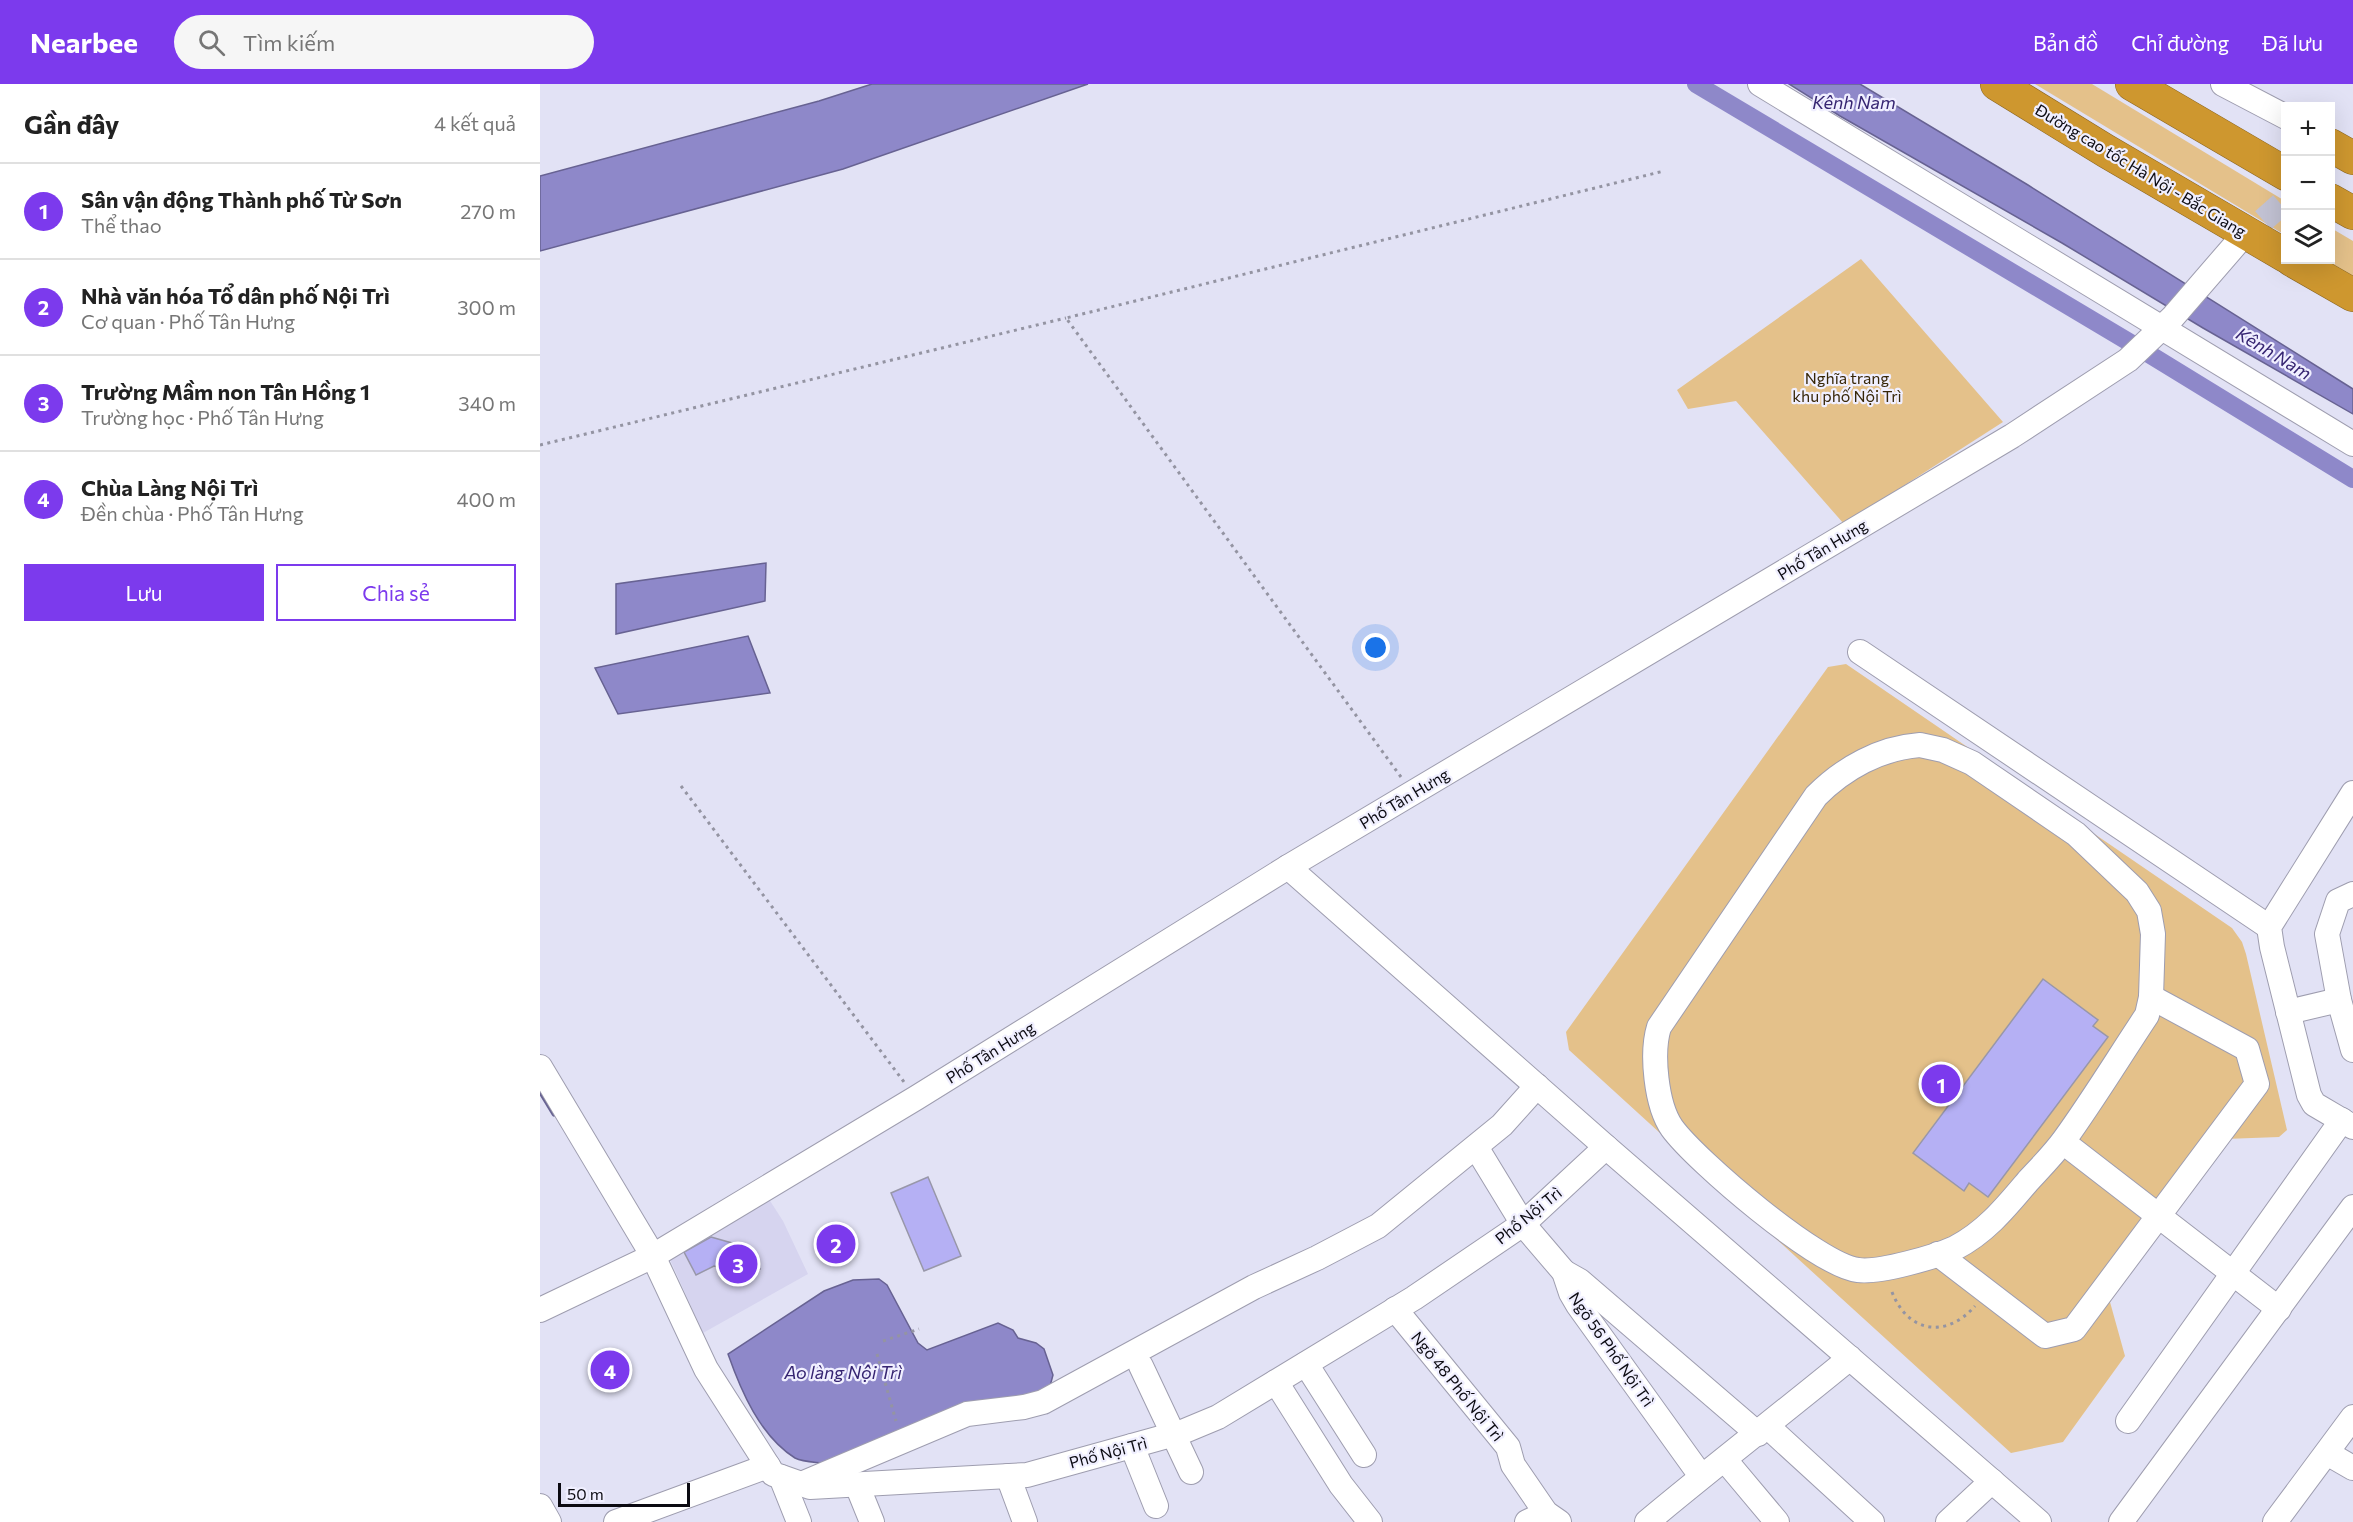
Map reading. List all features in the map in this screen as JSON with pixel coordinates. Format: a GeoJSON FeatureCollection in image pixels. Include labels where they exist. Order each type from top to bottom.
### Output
{"type":"FeatureCollection","features":[{"type":"Feature","properties":{"kind":"highway","name":"Đường cao tốc Hà Nội - Bắc Giang"},"geometry":{"type":"LineString","coordinates":[[1997,84],[2106,152],[2281,253]]}},
{"type":"Feature","properties":{"kind":"highway"},"geometry":{"type":"LineString","coordinates":[[2132,84],[2281,171]]}},
{"type":"Feature","properties":{"kind":"highway"},"geometry":{"type":"LineString","coordinates":[[2335,202],[2353,213]]}},
{"type":"Feature","properties":{"kind":"highway"},"geometry":{"type":"LineString","coordinates":[[2299,264],[2353,295]]}},
{"type":"Feature","properties":{"kind":"street"},"geometry":{"type":"LineString","coordinates":[[1760,84],[2353,444]]}},
{"type":"Feature","properties":{"kind":"street"},"geometry":{"type":"LineString","coordinates":[[2223,84],[2281,114]]}},
{"type":"Feature","properties":{"kind":"street","name":"Phố Tân Hưng"},"geometry":{"type":"LineString","coordinates":[[540,1310],[653,1256],[916,1098],[1288,867],[2012,436],[2128,360],[2162,328],[2236,244]]}},
{"type":"Feature","properties":{"kind":"street"},"geometry":{"type":"LineString","coordinates":[[1860,652],[2269,927],[2309,1095],[2314,1104],[2348,1124],[2233,1274],[2128,1421]]}},
{"type":"Feature","properties":{"kind":"street"},"geometry":{"type":"LineString","coordinates":[[1920,745],[1943,750],[1972,763],[2076,834],[2137,892],[2149,910],[2153,934],[2151,997],[2147,1015],[2063,1142],[1992,1223],[1956,1247],[1938,1254],[1889,1266],[1857,1270],[1827,1258],[1746,1199],[1695,1154],[1671,1127],[1659,1091],[1654,1053],[1659,1027],[1816,796],[1834,778],[1853,766],[1903,746],[1920,745]]}},
{"type":"Feature","properties":{"kind":"street"},"geometry":{"type":"LineString","coordinates":[[2269,927],[2353,793]]}},
{"type":"Feature","properties":{"kind":"street"},"geometry":{"type":"LineString","coordinates":[[1288,867],[1606,1147],[2039,1522]]}},
{"type":"Feature","properties":{"kind":"street"},"geometry":{"type":"LineString","coordinates":[[2353,894],[2338,901],[2327,934],[2339,1000],[2353,1050]]}},
{"type":"Feature","properties":{"kind":"street"},"geometry":{"type":"LineString","coordinates":[[1938,1254],[2045,1336],[2074,1329],[2257,1084],[2247,1049],[2151,997]]}},
{"type":"Feature","properties":{"kind":"street"},"geometry":{"type":"LineString","coordinates":[[2288,1012],[2339,1000]]}},
{"type":"Feature","properties":{"kind":"street"},"geometry":{"type":"LineString","coordinates":[[540,1067],[653,1256],[706,1369],[783,1476],[799,1522]]}},
{"type":"Feature","properties":{"kind":"street"},"geometry":{"type":"LineString","coordinates":[[616,1522],[783,1476],[902,1440],[966,1414],[1024,1407],[1043,1402],[1254,1287],[1378,1226],[1502,1125],[1537,1086]]}},
{"type":"Feature","properties":{"kind":"street"},"geometry":{"type":"LineString","coordinates":[[2063,1142],[2280,1310]]}},
{"type":"Feature","properties":{"kind":"street","name":"Ngõ 56 Phố Nội Trì"},"geometry":{"type":"LineString","coordinates":[[1476,1147],[1523,1224],[1564,1272],[1578,1305],[1701,1476]]}},
{"type":"Feature","properties":{"kind":"street","name":"Phố Nội Trì"},"geometry":{"type":"LineString","coordinates":[[783,1476],[810,1487],[1027,1475],[1174,1434],[1218,1418],[1395,1310],[1523,1224],[1606,1147]]}},
{"type":"Feature","properties":{"kind":"street"},"geometry":{"type":"LineString","coordinates":[[2121,1522],[2280,1310],[2353,1208]]}},
{"type":"Feature","properties":{"kind":"street"},"geometry":{"type":"LineString","coordinates":[[1564,1272],[1580,1281],[1872,1522]]}},
{"type":"Feature","properties":{"kind":"street","name":"Ngõ 48 Phố Nội Trì"},"geometry":{"type":"LineString","coordinates":[[1395,1310],[1508,1447],[1513,1465],[1544,1519]]}},
{"type":"Feature","properties":{"kind":"street"},"geometry":{"type":"LineString","coordinates":[[1647,1522],[1701,1476],[1763,1430],[1850,1358]]}},
{"type":"Feature","properties":{"kind":"street"},"geometry":{"type":"LineString","coordinates":[[1306,1364],[1371,1456],[1341,1485]]}},
{"type":"Feature","properties":{"kind":"street"},"geometry":{"type":"LineString","coordinates":[[1141,1366],[1191,1472]]}},
{"type":"Feature","properties":{"kind":"street"},"geometry":{"type":"LineString","coordinates":[[1276,1382],[1341,1485],[1370,1522]]}},
{"type":"Feature","properties":{"kind":"street"},"geometry":{"type":"LineString","coordinates":[[2275,1522],[2353,1417]]}},
{"type":"Feature","properties":{"kind":"street"},"geometry":{"type":"LineString","coordinates":[[1132,1446],[1156,1506]]}},
{"type":"Feature","properties":{"kind":"street"},"geometry":{"type":"LineString","coordinates":[[2327,1454],[2353,1468]]}},
{"type":"Feature","properties":{"kind":"street"},"geometry":{"type":"LineString","coordinates":[[1725,1460],[1777,1522]]}},
{"type":"Feature","properties":{"kind":"street"},"geometry":{"type":"LineString","coordinates":[[1008,1476],[1025,1522]]}},
{"type":"Feature","properties":{"kind":"street"},"geometry":{"type":"LineString","coordinates":[[1948,1522],[1992,1481]]}},
{"type":"Feature","properties":{"kind":"street"},"geometry":{"type":"LineString","coordinates":[[857,1485],[872,1522]]}},
{"type":"Feature","properties":{"kind":"street"},"geometry":{"type":"LineString","coordinates":[[540,1506],[549,1522]]}},
{"type":"Feature","properties":{"kind":"path"},"geometry":{"type":"LineString","coordinates":[[540,445],[1664,171]]}},
{"type":"Feature","properties":{"kind":"path"},"geometry":{"type":"LineString","coordinates":[[1066,318],[1412,793]]}},
{"type":"Feature","properties":{"kind":"path"},"geometry":{"type":"LineString","coordinates":[[681,786],[916,1098]]}},
{"type":"Feature","properties":{"kind":"path"},"geometry":{"type":"LineString","coordinates":[[1892,1292],[1901,1313],[1916,1323],[1930,1326],[1960,1321],[1978,1301]]}},
{"type":"Feature","properties":{"kind":"path"},"geometry":{"type":"LineString","coordinates":[[883,1341],[919,1329]]}},
{"type":"Feature","properties":{"kind":"path"},"geometry":{"type":"LineString","coordinates":[[877,1354],[902,1440]]}},
{"type":"Feature","properties":{"kind":"shaded area"},"geometry":{"type":"Polygon","coordinates":[[[765,1193],[783,1221],[808,1274],[703,1333],[668,1255],[765,1193]]]}},
{"type":"Feature","properties":{"kind":"green space"},"geometry":{"type":"Polygon","coordinates":[[[2035,84],[2092,84],[2281,199],[2281,233],[2035,84]]]}},
{"type":"Feature","properties":{"kind":"green space"},"geometry":{"type":"Polygon","coordinates":[[[2335,230],[2353,241],[2353,276],[2333,264],[2335,264],[2335,230]]]}},
{"type":"Feature","properties":{"kind":"green space","name":"Nghĩa trang khu phố Nội Trì"},"geometry":{"type":"Polygon","coordinates":[[[1861,259],[2003,422],[1844,524],[1736,401],[1688,409],[1677,390],[1861,259]]]}},
{"type":"Feature","properties":{"kind":"green space"},"geometry":{"type":"Polygon","coordinates":[[[1846,664],[2232,928],[2242,942],[2246,954],[2287,1130],[2279,1137],[2225,1139],[2110,1302],[2125,1356],[2063,1442],[2011,1453],[1569,1050],[1566,1032],[1828,667],[1846,664]]]}},
{"type":"Feature","properties":{"kind":"water"},"geometry":{"type":"Polygon","coordinates":[[[872,84],[1088,84],[843,169],[540,251],[540,176],[819,101],[872,84]]]}},
{"type":"Feature","properties":{"kind":"water","name":"Kênh Nam"},"geometry":{"type":"Polygon","coordinates":[[[1789,84],[1860,84],[2028,185],[2353,389],[2353,414],[1840,116],[1789,84]]]}},
{"type":"Feature","properties":{"kind":"water"},"geometry":{"type":"Polygon","coordinates":[[[766,563],[765,601],[616,634],[616,584],[766,563]]]}},
{"type":"Feature","properties":{"kind":"water"},"geometry":{"type":"Polygon","coordinates":[[[748,636],[770,693],[618,714],[595,668],[748,636]]]}},
{"type":"Feature","properties":{"kind":"water","name":"Ao làng Nội Trì"},"geometry":{"type":"Polygon","coordinates":[[[879,1279],[887,1285],[918,1343],[927,1350],[998,1323],[1013,1330],[1018,1338],[1036,1343],[1044,1349],[1053,1375],[1049,1390],[822,1463],[795,1458],[772,1438],[753,1412],[728,1354],[824,1291],[853,1280],[879,1279]]]}},
{"type":"Feature","properties":{"kind":"building"},"geometry":{"type":"Polygon","coordinates":[[[2043,979],[2098,1020],[2093,1026],[2108,1037],[1988,1197],[1969,1183],[1964,1191],[1913,1153],[2043,979]]]}},
{"type":"Feature","properties":{"kind":"building"},"geometry":{"type":"Polygon","coordinates":[[[928,1177],[961,1256],[924,1271],[891,1193],[928,1177]]]}},
{"type":"Feature","properties":{"kind":"building"},"geometry":{"type":"Polygon","coordinates":[[[711,1237],[746,1247],[760,1269],[736,1282],[729,1270],[714,1266],[696,1275],[684,1252],[711,1237]]]}},
{"type":"Feature","properties":{"kind":"waterway"},"geometry":{"type":"LineString","coordinates":[[1696,84],[2144,351],[2353,479]]}},
{"type":"Feature","properties":{"kind":"waterway"},"geometry":{"type":"LineString","coordinates":[[540,1091],[554,1114]]}},
{"type":"Feature","properties":{"kind":"tunnel"},"geometry":{"type":"LineString","coordinates":[[2236,244],[2281,204]]}},
{"type":"Feature","properties":{"kind":"place","name":"Sân vận động Thành phố Từ Sơn"},"geometry":{"type":"Point","coordinates":[1941,1084]}},
{"type":"Feature","properties":{"kind":"place","name":"Nhà văn hóa Tổ dân phố Nội Trì"},"geometry":{"type":"Point","coordinates":[836,1244]}},
{"type":"Feature","properties":{"kind":"place","name":"Trường Mầm non Tân Hồng 1"},"geometry":{"type":"Point","coordinates":[738,1264]}},
{"type":"Feature","properties":{"kind":"place","name":"Chùa Làng Nội Trì"},"geometry":{"type":"Point","coordinates":[610,1370]}}]}
